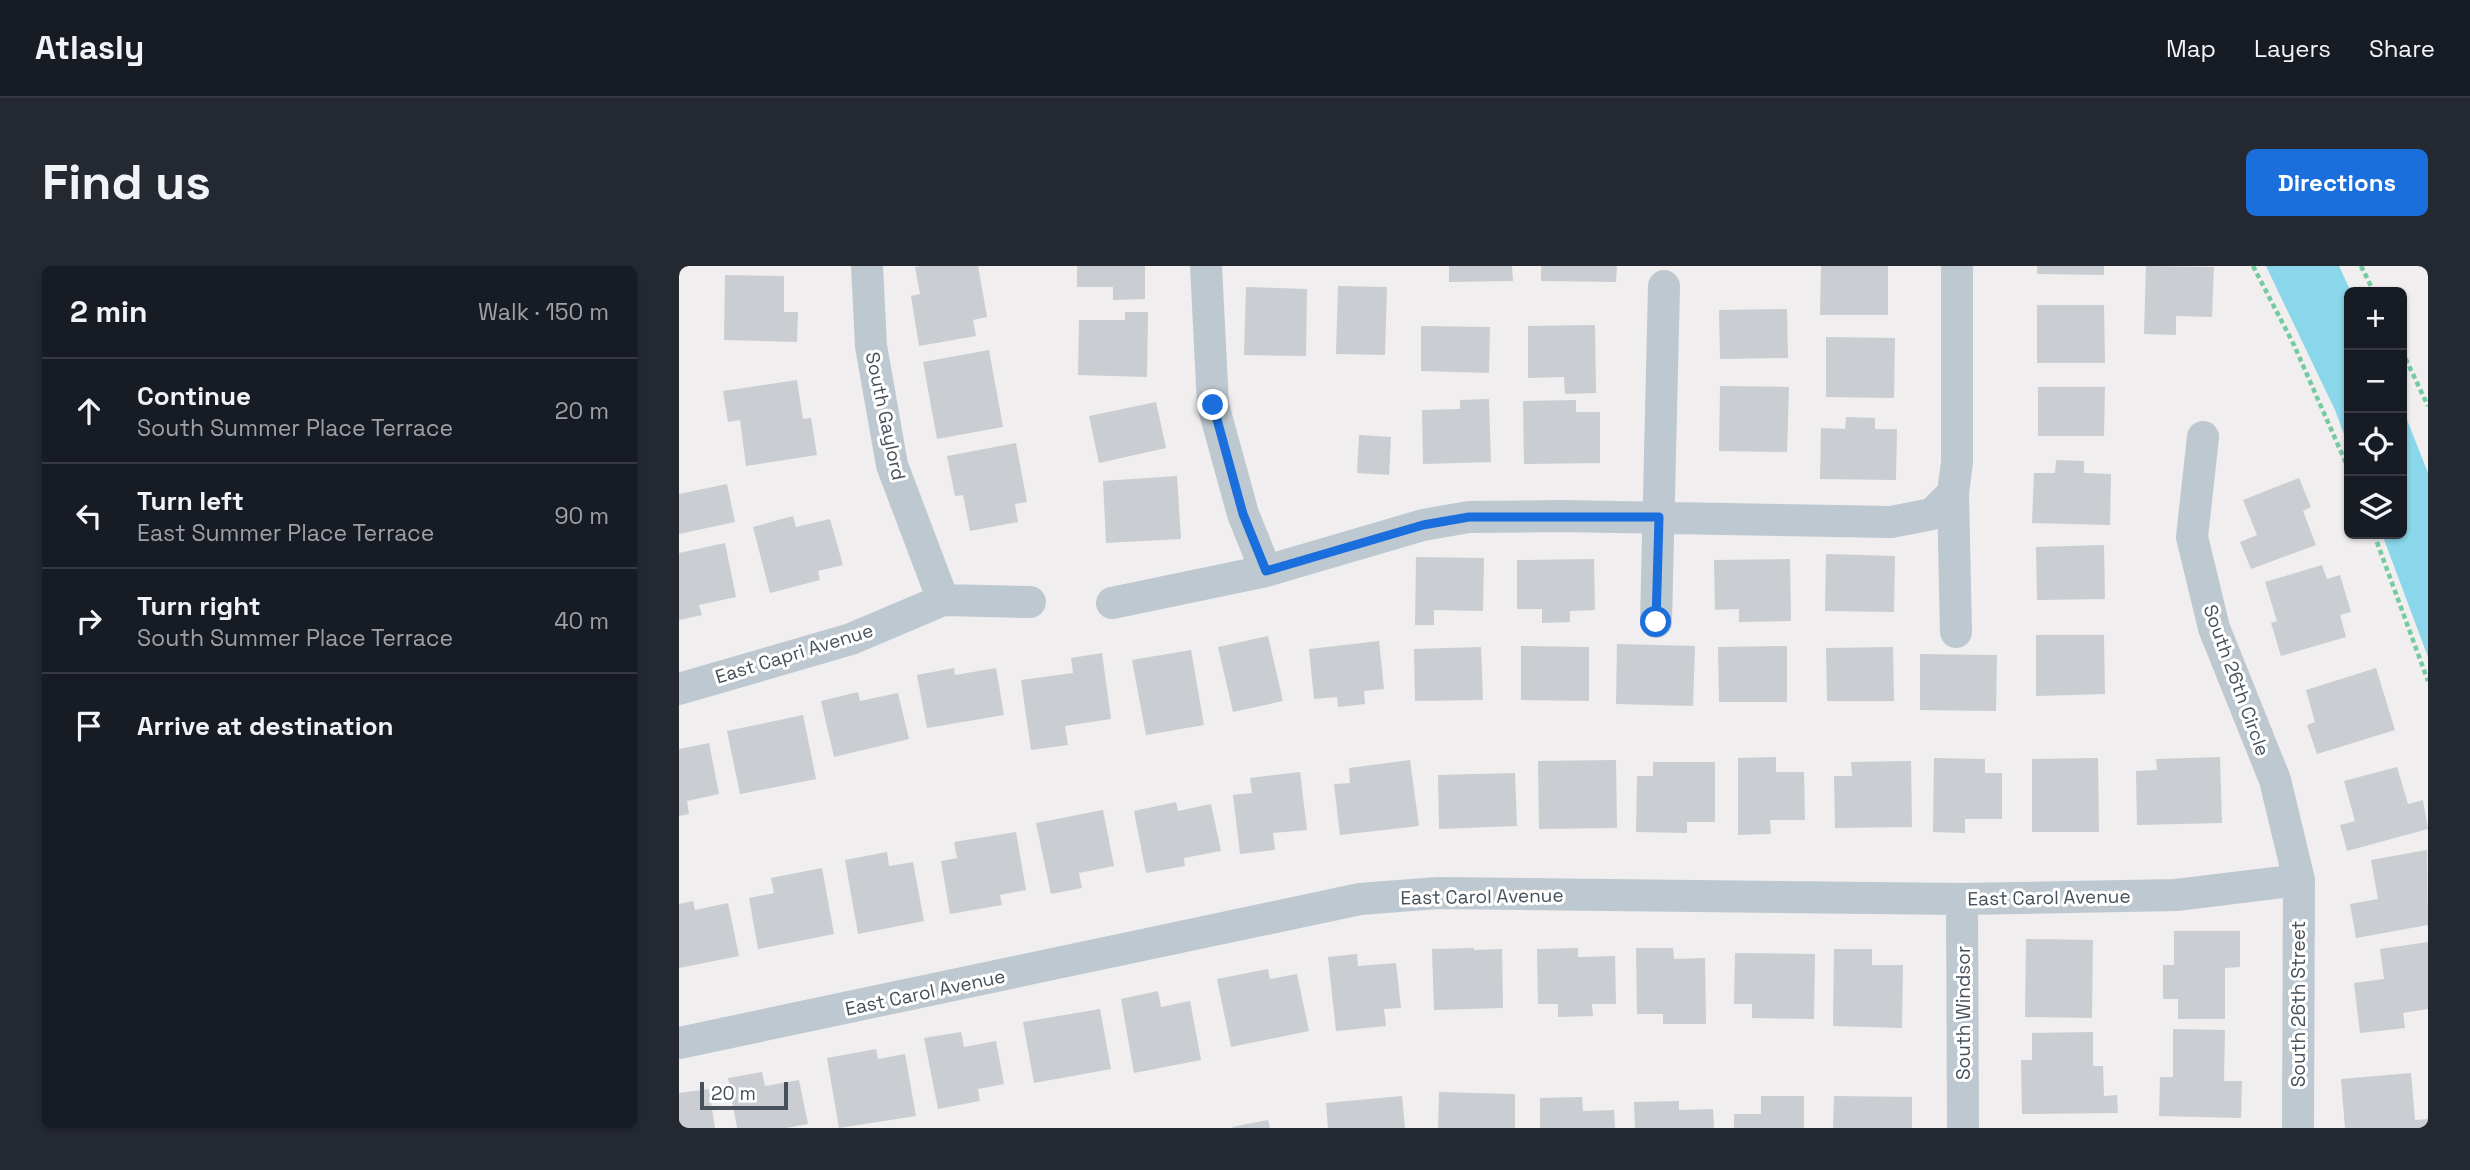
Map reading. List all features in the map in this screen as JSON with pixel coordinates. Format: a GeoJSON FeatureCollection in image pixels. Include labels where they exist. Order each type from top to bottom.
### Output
{"type":"FeatureCollection","features":[{"type":"Feature","properties":{"kind":"street","name":"South Gaylord"},"geometry":{"type":"LineString","coordinates":[[867,266],[871,346],[892,465],[943,600]]}},
{"type":"Feature","properties":{"kind":"street"},"geometry":{"type":"LineString","coordinates":[[1206,266],[1213,405],[1243,514],[1266,571]]}},
{"type":"Feature","properties":{"kind":"street"},"geometry":{"type":"LineString","coordinates":[[1956,632],[1953,493],[1958,462],[1957,266]]}},
{"type":"Feature","properties":{"kind":"street"},"geometry":{"type":"LineString","coordinates":[[1656,622],[1664,286]]}},
{"type":"Feature","properties":{"kind":"street","name":"South 26th Circle"},"geometry":{"type":"LineString","coordinates":[[2203,437],[2192,537],[2214,628],[2275,780],[2299,880]]}},
{"type":"Feature","properties":{"kind":"street"},"geometry":{"type":"LineString","coordinates":[[1112,603],[1266,571],[1423,525],[1469,517],[1659,517],[1891,522],[1932,514],[1953,493]]}},
{"type":"Feature","properties":{"kind":"street","name":"East Capri Avenue"},"geometry":{"type":"LineString","coordinates":[[679,689],[851,639],[943,600],[1030,602]]}},
{"type":"Feature","properties":{"kind":"street","name":"East Carol Avenue"},"geometry":{"type":"LineString","coordinates":[[679,1043],[1360,900],[1438,893],[1962,898],[2176,895],[2299,880]]}},
{"type":"Feature","properties":{"kind":"street","name":"South 26th Street"},"geometry":{"type":"LineString","coordinates":[[2298,1128],[2299,880]]}},
{"type":"Feature","properties":{"kind":"street","name":"South Windsor"},"geometry":{"type":"LineString","coordinates":[[1962,898],[1963,1128]]}},
{"type":"Feature","properties":{"kind":"path"},"geometry":{"type":"LineString","coordinates":[[2253,266],[2294,345],[2344,459]]}},
{"type":"Feature","properties":{"kind":"path"},"geometry":{"type":"LineString","coordinates":[[2361,266],[2372,287]]}},
{"type":"Feature","properties":{"kind":"path"},"geometry":{"type":"LineString","coordinates":[[2407,362],[2428,406]]}},
{"type":"Feature","properties":{"kind":"path"},"geometry":{"type":"LineString","coordinates":[[2376,539],[2428,681]]}},
{"type":"Feature","properties":{"kind":"water"},"geometry":{"type":"Polygon","coordinates":[[[2266,266],[2339,266],[2349,287],[2344,287],[2344,434],[2266,266]]]}},
{"type":"Feature","properties":{"kind":"water"},"geometry":{"type":"Polygon","coordinates":[[[2407,420],[2428,473],[2428,657],[2384,539],[2407,539],[2407,420]]]}},
{"type":"Feature","properties":{"kind":"building"},"geometry":{"type":"Polygon","coordinates":[[[978,266],[987,317],[973,320],[976,336],[919,346],[911,296],[920,294],[915,267],[978,266]]]}},
{"type":"Feature","properties":{"kind":"building"},"geometry":{"type":"Polygon","coordinates":[[[1077,266],[1145,266],[1145,299],[1113,300],[1113,287],[1077,287],[1077,266]]]}},
{"type":"Feature","properties":{"kind":"building"},"geometry":{"type":"Polygon","coordinates":[[[1449,266],[1512,266],[1513,281],[1449,282],[1449,266]]]}},
{"type":"Feature","properties":{"kind":"building"},"geometry":{"type":"Polygon","coordinates":[[[1541,266],[1617,266],[1616,282],[1541,281],[1541,266]]]}},
{"type":"Feature","properties":{"kind":"building"},"geometry":{"type":"Polygon","coordinates":[[[1821,266],[1888,266],[1888,315],[1820,315],[1821,266]]]}},
{"type":"Feature","properties":{"kind":"building"},"geometry":{"type":"Polygon","coordinates":[[[2037,266],[2104,266],[2104,275],[2037,274],[2037,266]]]}},
{"type":"Feature","properties":{"kind":"building"},"geometry":{"type":"Polygon","coordinates":[[[2146,266],[2214,267],[2212,317],[2176,316],[2176,335],[2144,334],[2146,266]]]}},
{"type":"Feature","properties":{"kind":"building"},"geometry":{"type":"Polygon","coordinates":[[[725,275],[784,276],[784,312],[798,312],[797,342],[724,340],[725,275]]]}},
{"type":"Feature","properties":{"kind":"building"},"geometry":{"type":"Polygon","coordinates":[[[1338,286],[1387,287],[1385,355],[1336,354],[1338,286]]]}},
{"type":"Feature","properties":{"kind":"building"},"geometry":{"type":"Polygon","coordinates":[[[1246,287],[1307,289],[1306,356],[1244,355],[1246,287]]]}},
{"type":"Feature","properties":{"kind":"building"},"geometry":{"type":"Polygon","coordinates":[[[2037,305],[2104,305],[2105,363],[2037,363],[2037,305]]]}},
{"type":"Feature","properties":{"kind":"building"},"geometry":{"type":"Polygon","coordinates":[[[1787,309],[1788,358],[1720,359],[1719,310],[1787,309]]]}},
{"type":"Feature","properties":{"kind":"building"},"geometry":{"type":"Polygon","coordinates":[[[1125,312],[1148,312],[1147,377],[1078,375],[1079,320],[1125,320],[1125,312]]]}},
{"type":"Feature","properties":{"kind":"building"},"geometry":{"type":"Polygon","coordinates":[[[1595,325],[1596,393],[1565,394],[1564,377],[1528,378],[1528,326],[1595,325]]]}},
{"type":"Feature","properties":{"kind":"building"},"geometry":{"type":"Polygon","coordinates":[[[1421,326],[1490,327],[1489,373],[1421,371],[1421,326]]]}},
{"type":"Feature","properties":{"kind":"building"},"geometry":{"type":"Polygon","coordinates":[[[1826,337],[1895,338],[1894,398],[1826,397],[1826,337]]]}},
{"type":"Feature","properties":{"kind":"building"},"geometry":{"type":"Polygon","coordinates":[[[989,350],[1003,427],[937,439],[923,362],[989,350]]]}},
{"type":"Feature","properties":{"kind":"building"},"geometry":{"type":"Polygon","coordinates":[[[797,380],[803,419],[811,418],[817,455],[746,466],[740,420],[728,422],[723,391],[797,380]]]}},
{"type":"Feature","properties":{"kind":"building"},"geometry":{"type":"Polygon","coordinates":[[[1720,386],[1789,387],[1787,452],[1719,451],[1720,386]]]}},
{"type":"Feature","properties":{"kind":"building"},"geometry":{"type":"Polygon","coordinates":[[[2038,387],[2105,387],[2104,436],[2038,436],[2038,387]]]}},
{"type":"Feature","properties":{"kind":"building"},"geometry":{"type":"Polygon","coordinates":[[[1489,399],[1491,462],[1423,464],[1422,410],[1460,409],[1460,400],[1489,399]]]}},
{"type":"Feature","properties":{"kind":"building"},"geometry":{"type":"Polygon","coordinates":[[[1576,400],[1576,412],[1600,412],[1600,463],[1524,464],[1523,401],[1576,400]]]}},
{"type":"Feature","properties":{"kind":"building"},"geometry":{"type":"Polygon","coordinates":[[[1156,402],[1166,448],[1099,463],[1089,416],[1156,402]]]}},
{"type":"Feature","properties":{"kind":"building"},"geometry":{"type":"Polygon","coordinates":[[[1846,417],[1875,418],[1875,429],[1897,429],[1896,480],[1820,479],[1821,428],[1845,429],[1846,417]]]}},
{"type":"Feature","properties":{"kind":"building"},"geometry":{"type":"Polygon","coordinates":[[[1359,435],[1391,437],[1389,475],[1357,473],[1359,435]]]}},
{"type":"Feature","properties":{"kind":"building"},"geometry":{"type":"Polygon","coordinates":[[[1016,443],[1027,502],[1015,504],[1018,522],[970,531],[963,495],[955,496],[947,456],[1016,443]]]}},
{"type":"Feature","properties":{"kind":"building"},"geometry":{"type":"Polygon","coordinates":[[[2056,460],[2084,461],[2084,473],[2111,474],[2110,525],[2032,523],[2034,473],[2055,473],[2056,460]]]}},
{"type":"Feature","properties":{"kind":"building"},"geometry":{"type":"Polygon","coordinates":[[[1177,476],[1181,539],[1106,543],[1103,481],[1177,476]]]}},
{"type":"Feature","properties":{"kind":"building"},"geometry":{"type":"Polygon","coordinates":[[[2299,478],[2311,507],[2303,511],[2316,545],[2251,569],[2240,542],[2257,535],[2243,500],[2299,478]]]}},
{"type":"Feature","properties":{"kind":"building"},"geometry":{"type":"Polygon","coordinates":[[[727,484],[735,522],[679,534],[679,494],[727,484]]]}},
{"type":"Feature","properties":{"kind":"building"},"geometry":{"type":"Polygon","coordinates":[[[793,516],[796,527],[830,519],[843,565],[818,571],[820,580],[770,593],[753,527],[793,516]]]}},
{"type":"Feature","properties":{"kind":"building"},"geometry":{"type":"Polygon","coordinates":[[[725,543],[736,597],[699,605],[702,615],[679,620],[679,553],[725,543]]]}},
{"type":"Feature","properties":{"kind":"building"},"geometry":{"type":"Polygon","coordinates":[[[2104,545],[2105,599],[2037,600],[2036,547],[2104,545]]]}},
{"type":"Feature","properties":{"kind":"building"},"geometry":{"type":"Polygon","coordinates":[[[1826,554],[1895,556],[1894,612],[1825,611],[1826,554]]]}},
{"type":"Feature","properties":{"kind":"building"},"geometry":{"type":"Polygon","coordinates":[[[1416,557],[1484,558],[1483,611],[1434,610],[1434,625],[1415,625],[1416,557]]]}},
{"type":"Feature","properties":{"kind":"building"},"geometry":{"type":"Polygon","coordinates":[[[1594,559],[1595,610],[1570,611],[1570,622],[1542,623],[1542,609],[1517,609],[1517,560],[1594,559]]]}},
{"type":"Feature","properties":{"kind":"building"},"geometry":{"type":"Polygon","coordinates":[[[1790,559],[1791,621],[1739,622],[1739,609],[1715,610],[1714,560],[1790,559]]]}},
{"type":"Feature","properties":{"kind":"building"},"geometry":{"type":"Polygon","coordinates":[[[2322,565],[2327,579],[2340,575],[2351,612],[2340,615],[2346,637],[2281,656],[2271,623],[2277,621],[2265,582],[2322,565]]]}},
{"type":"Feature","properties":{"kind":"building"},"geometry":{"type":"Polygon","coordinates":[[[2036,635],[2104,635],[2105,694],[2036,696],[2036,635]]]}},
{"type":"Feature","properties":{"kind":"building"},"geometry":{"type":"Polygon","coordinates":[[[1268,636],[1283,701],[1233,712],[1218,647],[1268,636]]]}},
{"type":"Feature","properties":{"kind":"building"},"geometry":{"type":"Polygon","coordinates":[[[1379,641],[1384,689],[1364,691],[1365,704],[1338,707],[1337,697],[1314,699],[1309,649],[1379,641]]]}},
{"type":"Feature","properties":{"kind":"building"},"geometry":{"type":"Polygon","coordinates":[[[1617,644],[1695,646],[1693,706],[1616,704],[1617,644]]]}},
{"type":"Feature","properties":{"kind":"building"},"geometry":{"type":"Polygon","coordinates":[[[1521,646],[1589,647],[1589,701],[1521,700],[1521,646]]]}},
{"type":"Feature","properties":{"kind":"building"},"geometry":{"type":"Polygon","coordinates":[[[1787,646],[1787,702],[1719,702],[1718,647],[1787,646]]]}},
{"type":"Feature","properties":{"kind":"building"},"geometry":{"type":"Polygon","coordinates":[[[1481,647],[1483,700],[1415,701],[1414,649],[1481,647]]]}},
{"type":"Feature","properties":{"kind":"building"},"geometry":{"type":"Polygon","coordinates":[[[1893,647],[1894,701],[1827,701],[1826,648],[1893,647]]]}},
{"type":"Feature","properties":{"kind":"building"},"geometry":{"type":"Polygon","coordinates":[[[1191,650],[1204,725],[1146,735],[1132,660],[1191,650]]]}},
{"type":"Feature","properties":{"kind":"building"},"geometry":{"type":"Polygon","coordinates":[[[1102,653],[1111,719],[1065,726],[1068,745],[1031,750],[1021,680],[1073,673],[1071,658],[1102,653]]]}},
{"type":"Feature","properties":{"kind":"building"},"geometry":{"type":"Polygon","coordinates":[[[1920,654],[1997,655],[1996,711],[1920,710],[1920,654]]]}},
{"type":"Feature","properties":{"kind":"building"},"geometry":{"type":"Polygon","coordinates":[[[954,668],[955,675],[996,668],[1004,715],[927,728],[917,675],[954,668]]]}},
{"type":"Feature","properties":{"kind":"building"},"geometry":{"type":"Polygon","coordinates":[[[2376,668],[2395,730],[2317,754],[2307,725],[2315,722],[2306,690],[2376,668]]]}},
{"type":"Feature","properties":{"kind":"building"},"geometry":{"type":"Polygon","coordinates":[[[858,692],[860,701],[898,693],[909,739],[834,757],[821,701],[858,692]]]}},
{"type":"Feature","properties":{"kind":"building"},"geometry":{"type":"Polygon","coordinates":[[[803,715],[816,779],[740,794],[727,731],[803,715]]]}},
{"type":"Feature","properties":{"kind":"building"},"geometry":{"type":"Polygon","coordinates":[[[709,743],[719,794],[687,801],[689,814],[679,816],[679,749],[709,743]]]}},
{"type":"Feature","properties":{"kind":"building"},"geometry":{"type":"Polygon","coordinates":[[[1776,757],[1776,772],[1804,772],[1805,820],[1770,820],[1771,834],[1738,835],[1738,758],[1776,757]]]}},
{"type":"Feature","properties":{"kind":"building"},"geometry":{"type":"Polygon","coordinates":[[[2220,757],[2222,823],[2137,825],[2136,771],[2157,770],[2156,759],[2220,757]]]}},
{"type":"Feature","properties":{"kind":"building"},"geometry":{"type":"Polygon","coordinates":[[[1934,758],[1985,759],[1985,773],[2002,773],[2002,819],[1965,819],[1965,833],[1933,832],[1934,758]]]}},
{"type":"Feature","properties":{"kind":"building"},"geometry":{"type":"Polygon","coordinates":[[[2098,758],[2099,832],[2032,832],[2032,759],[2098,758]]]}},
{"type":"Feature","properties":{"kind":"building"},"geometry":{"type":"Polygon","coordinates":[[[1410,760],[1419,826],[1340,835],[1334,784],[1350,783],[1349,768],[1410,760]]]}},
{"type":"Feature","properties":{"kind":"building"},"geometry":{"type":"Polygon","coordinates":[[[1616,760],[1617,828],[1539,829],[1538,761],[1616,760]]]}},
{"type":"Feature","properties":{"kind":"building"},"geometry":{"type":"Polygon","coordinates":[[[1911,761],[1912,827],[1835,828],[1834,776],[1852,776],[1851,762],[1911,761]]]}},
{"type":"Feature","properties":{"kind":"building"},"geometry":{"type":"Polygon","coordinates":[[[1653,762],[1715,762],[1715,822],[1687,822],[1687,833],[1636,832],[1637,776],[1653,776],[1653,762]]]}},
{"type":"Feature","properties":{"kind":"building"},"geometry":{"type":"Polygon","coordinates":[[[2397,767],[2408,804],[2423,800],[2428,829],[2347,851],[2340,825],[2355,821],[2344,781],[2397,767]]]}},
{"type":"Feature","properties":{"kind":"building"},"geometry":{"type":"Polygon","coordinates":[[[1300,772],[1307,830],[1273,833],[1275,850],[1240,854],[1233,795],[1252,793],[1250,778],[1300,772]]]}},
{"type":"Feature","properties":{"kind":"building"},"geometry":{"type":"Polygon","coordinates":[[[1515,773],[1517,826],[1439,829],[1438,775],[1515,773]]]}},
{"type":"Feature","properties":{"kind":"building"},"geometry":{"type":"Polygon","coordinates":[[[1176,802],[1178,811],[1211,804],[1221,851],[1184,858],[1185,866],[1146,873],[1134,811],[1176,802]]]}},
{"type":"Feature","properties":{"kind":"building"},"geometry":{"type":"Polygon","coordinates":[[[1103,810],[1114,866],[1079,873],[1082,888],[1051,894],[1036,823],[1103,810]]]}},
{"type":"Feature","properties":{"kind":"building"},"geometry":{"type":"Polygon","coordinates":[[[1016,832],[1026,890],[1000,895],[1002,905],[950,914],[941,861],[957,858],[954,842],[1016,832]]]}},
{"type":"Feature","properties":{"kind":"building"},"geometry":{"type":"Polygon","coordinates":[[[2427,850],[2428,925],[2356,938],[2350,904],[2378,899],[2371,860],[2427,850]]]}},
{"type":"Feature","properties":{"kind":"building"},"geometry":{"type":"Polygon","coordinates":[[[887,852],[889,866],[913,862],[924,921],[858,934],[845,860],[887,852]]]}},
{"type":"Feature","properties":{"kind":"building"},"geometry":{"type":"Polygon","coordinates":[[[822,868],[834,934],[758,949],[749,898],[774,893],[771,878],[822,868]]]}},
{"type":"Feature","properties":{"kind":"building"},"geometry":{"type":"Polygon","coordinates":[[[693,901],[695,910],[728,903],[739,956],[679,968],[679,904],[693,901]]]}},
{"type":"Feature","properties":{"kind":"building"},"geometry":{"type":"Polygon","coordinates":[[[2174,931],[2240,931],[2240,967],[2225,968],[2225,1019],[2178,1019],[2178,999],[2163,999],[2163,965],[2174,965],[2174,931]]]}},
{"type":"Feature","properties":{"kind":"building"},"geometry":{"type":"Polygon","coordinates":[[[2026,939],[2093,940],[2092,1018],[2025,1017],[2026,939]]]}},
{"type":"Feature","properties":{"kind":"building"},"geometry":{"type":"Polygon","coordinates":[[[2428,942],[2428,1009],[2403,1013],[2405,1028],[2360,1033],[2354,983],[2384,979],[2380,949],[2428,942]]]}},
{"type":"Feature","properties":{"kind":"building"},"geometry":{"type":"Polygon","coordinates":[[[1578,948],[1578,957],[1615,956],[1616,1004],[1592,1004],[1593,1016],[1558,1017],[1558,1004],[1538,1004],[1537,949],[1578,948]]]}},
{"type":"Feature","properties":{"kind":"building"},"geometry":{"type":"Polygon","coordinates":[[[1636,948],[1673,948],[1674,959],[1705,958],[1706,1024],[1663,1024],[1663,1014],[1637,1014],[1636,948]]]}},
{"type":"Feature","properties":{"kind":"building"},"geometry":{"type":"Polygon","coordinates":[[[1432,949],[1502,949],[1503,1008],[1434,1010],[1432,949]]]}},
{"type":"Feature","properties":{"kind":"building"},"geometry":{"type":"Polygon","coordinates":[[[1834,949],[1872,949],[1872,965],[1903,965],[1902,1028],[1833,1026],[1834,949]]]}},
{"type":"Feature","properties":{"kind":"building"},"geometry":{"type":"Polygon","coordinates":[[[1735,953],[1815,954],[1814,1019],[1752,1018],[1752,1004],[1734,1004],[1735,953]]]}},
{"type":"Feature","properties":{"kind":"building"},"geometry":{"type":"Polygon","coordinates":[[[1357,954],[1358,966],[1396,963],[1401,1008],[1384,1009],[1386,1026],[1336,1031],[1328,957],[1357,954]]]}},
{"type":"Feature","properties":{"kind":"building"},"geometry":{"type":"Polygon","coordinates":[[[1268,969],[1270,979],[1297,974],[1309,1031],[1231,1047],[1217,979],[1268,969]]]}},
{"type":"Feature","properties":{"kind":"building"},"geometry":{"type":"Polygon","coordinates":[[[1158,991],[1161,1007],[1190,1001],[1201,1060],[1134,1073],[1121,999],[1158,991]]]}},
{"type":"Feature","properties":{"kind":"building"},"geometry":{"type":"Polygon","coordinates":[[[1100,1009],[1111,1069],[1034,1083],[1023,1022],[1100,1009]]]}},
{"type":"Feature","properties":{"kind":"building"},"geometry":{"type":"Polygon","coordinates":[[[2173,1029],[2225,1030],[2224,1081],[2242,1081],[2241,1118],[2159,1116],[2160,1077],[2173,1077],[2173,1029]]]}},
{"type":"Feature","properties":{"kind":"building"},"geometry":{"type":"Polygon","coordinates":[[[961,1032],[964,1047],[996,1041],[1004,1084],[978,1089],[980,1101],[938,1109],[924,1038],[961,1032]]]}},
{"type":"Feature","properties":{"kind":"building"},"geometry":{"type":"Polygon","coordinates":[[[2093,1032],[2093,1066],[2103,1066],[2104,1096],[2117,1095],[2118,1113],[2022,1114],[2021,1060],[2032,1060],[2032,1033],[2093,1032]]]}},
{"type":"Feature","properties":{"kind":"building"},"geometry":{"type":"Polygon","coordinates":[[[876,1049],[878,1059],[905,1054],[916,1116],[839,1128],[827,1058],[876,1049]]]}},
{"type":"Feature","properties":{"kind":"building"},"geometry":{"type":"Polygon","coordinates":[[[762,1072],[765,1086],[799,1080],[808,1124],[786,1128],[737,1128],[728,1078],[762,1072]]]}},
{"type":"Feature","properties":{"kind":"building"},"geometry":{"type":"Polygon","coordinates":[[[2411,1073],[2415,1120],[2428,1119],[2428,1128],[2345,1128],[2341,1079],[2411,1073]]]}},
{"type":"Feature","properties":{"kind":"building"},"geometry":{"type":"Polygon","coordinates":[[[709,1089],[715,1128],[679,1128],[679,1093],[709,1089]]]}},
{"type":"Feature","properties":{"kind":"building"},"geometry":{"type":"Polygon","coordinates":[[[1439,1092],[1515,1094],[1515,1128],[1438,1128],[1439,1092]]]}},
{"type":"Feature","properties":{"kind":"building"},"geometry":{"type":"Polygon","coordinates":[[[1402,1096],[1405,1128],[1328,1128],[1326,1103],[1402,1096]]]}},
{"type":"Feature","properties":{"kind":"building"},"geometry":{"type":"Polygon","coordinates":[[[1761,1096],[1804,1096],[1804,1128],[1734,1128],[1734,1114],[1761,1114],[1761,1096]]]}},
{"type":"Feature","properties":{"kind":"building"},"geometry":{"type":"Polygon","coordinates":[[[1834,1096],[1912,1097],[1912,1128],[1833,1128],[1834,1096]]]}},
{"type":"Feature","properties":{"kind":"building"},"geometry":{"type":"Polygon","coordinates":[[[1582,1097],[1583,1111],[1614,1110],[1615,1128],[1540,1128],[1540,1098],[1582,1097]]]}},
{"type":"Feature","properties":{"kind":"building"},"geometry":{"type":"Polygon","coordinates":[[[1679,1101],[1679,1110],[1713,1109],[1714,1128],[1635,1128],[1634,1102],[1679,1101]]]}},
{"type":"Feature","properties":{"kind":"building"},"geometry":{"type":"Polygon","coordinates":[[[1268,1120],[1270,1128],[1232,1127],[1268,1120]]]}},
{"type":"Feature","properties":{"kind":"route"},"geometry":{"type":"LineString","coordinates":[[1213,405],[1243,514],[1266,571],[1423,525],[1469,517],[1659,517],[1656,622]]}}]}
